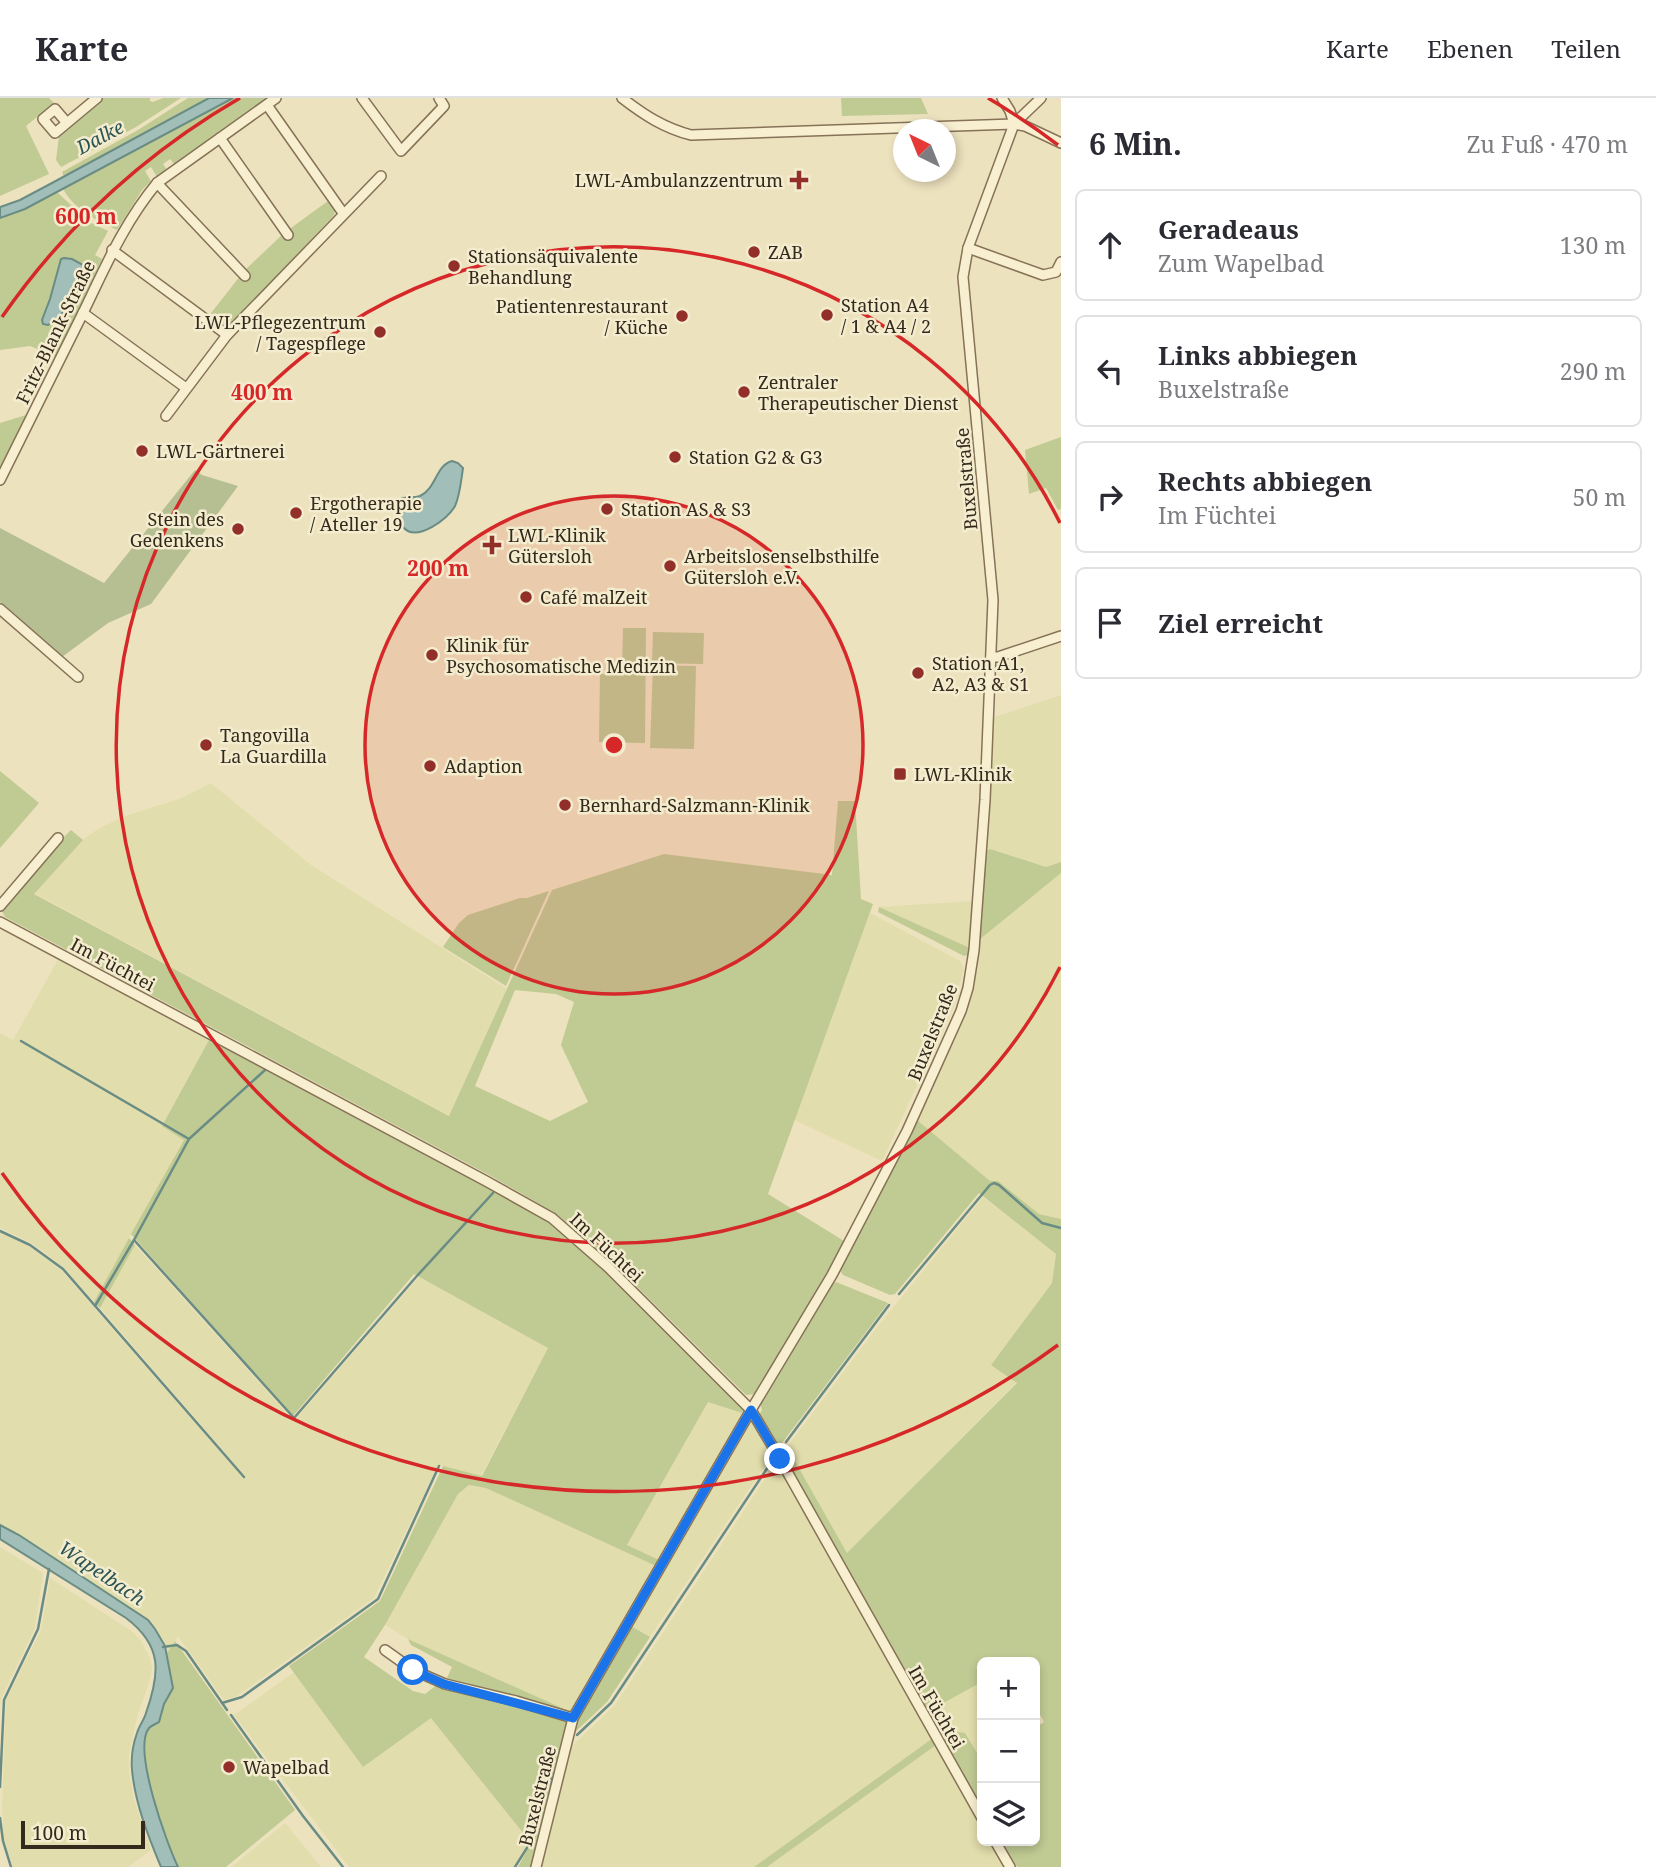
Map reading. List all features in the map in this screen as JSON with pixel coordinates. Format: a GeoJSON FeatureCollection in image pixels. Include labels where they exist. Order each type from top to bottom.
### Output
{"type":"FeatureCollection","features":[{"type":"Feature","properties":{"kind":"street"},"geometry":{"type":"LineString","coordinates":[[67,123],[97,98]]}},
{"type":"Feature","properties":{"kind":"street","name":"Fritz-Blank-Straße"},"geometry":{"type":"LineString","coordinates":[[0,480],[112,250],[147,195],[157,183],[276,98]]}},
{"type":"Feature","properties":{"kind":"street"},"geometry":{"type":"LineString","coordinates":[[362,98],[401,151],[444,106],[439,98]]}},
{"type":"Feature","properties":{"kind":"street"},"geometry":{"type":"LineString","coordinates":[[622,98],[656,123],[691,135],[1014,124],[1025,126],[1061,143]]}},
{"type":"Feature","properties":{"kind":"street"},"geometry":{"type":"LineString","coordinates":[[1002,98],[1014,124]]}},
{"type":"Feature","properties":{"kind":"street"},"geometry":{"type":"LineString","coordinates":[[1014,124],[1041,98]]}},
{"type":"Feature","properties":{"kind":"street"},"geometry":{"type":"LineString","coordinates":[[267,105],[343,213]]}},
{"type":"Feature","properties":{"kind":"street","name":"Buxelstraße"},"geometry":{"type":"LineString","coordinates":[[536,1867],[573,1718],[844,1252],[907,1131],[961,1011],[968,988],[974,950],[985,800],[993,600],[963,276],[968,248],[1014,124]]}},
{"type":"Feature","properties":{"kind":"street"},"geometry":{"type":"LineString","coordinates":[[220,138],[288,235]]}},
{"type":"Feature","properties":{"kind":"street"},"geometry":{"type":"LineString","coordinates":[[166,416],[227,335],[381,176]]}},
{"type":"Feature","properties":{"kind":"street"},"geometry":{"type":"LineString","coordinates":[[157,183],[245,276]]}},
{"type":"Feature","properties":{"kind":"street"},"geometry":{"type":"LineString","coordinates":[[968,248],[1042,275],[1056,272],[1061,262]]}},
{"type":"Feature","properties":{"kind":"street"},"geometry":{"type":"LineString","coordinates":[[112,250],[227,335]]}},
{"type":"Feature","properties":{"kind":"street"},"geometry":{"type":"LineString","coordinates":[[83,313],[186,388]]}},
{"type":"Feature","properties":{"kind":"street"},"geometry":{"type":"LineString","coordinates":[[0,609],[78,677]]}},
{"type":"Feature","properties":{"kind":"street"},"geometry":{"type":"LineString","coordinates":[[991,657],[1061,636]]}},
{"type":"Feature","properties":{"kind":"street"},"geometry":{"type":"LineString","coordinates":[[0,906],[58,838]]}},
{"type":"Feature","properties":{"kind":"street","name":"Im Füchtei"},"geometry":{"type":"LineString","coordinates":[[0,922],[552,1218],[608,1267],[751,1410],[977,1809]]}},
{"type":"Feature","properties":{"kind":"street"},"geometry":{"type":"LineString","coordinates":[[385,1650],[413,1670],[444,1684],[573,1718]]}},
{"type":"Feature","properties":{"kind":"street"},"geometry":{"type":"LineString","coordinates":[[998,1846],[1010,1867]]}},
{"type":"Feature","properties":{"kind":"shaded area"},"geometry":{"type":"Polygon","coordinates":[[[1061,695],[1061,862],[1046,867],[990,849],[986,851],[991,718],[1061,695]]]}},
{"type":"Feature","properties":{"kind":"shaded area"},"geometry":{"type":"Polygon","coordinates":[[[211,783],[311,865],[507,989],[450,1116],[34,893],[83,840],[95,831],[122,817],[179,799],[211,783]]]}},
{"type":"Feature","properties":{"kind":"shaded area"},"geometry":{"type":"Polygon","coordinates":[[[1061,873],[1061,1219],[1039,1214],[998,1181],[990,1181],[917,1120],[965,1013],[979,940],[1061,873]]]}},
{"type":"Feature","properties":{"kind":"shaded area"},"geometry":{"type":"Polygon","coordinates":[[[973,901],[970,948],[879,907],[973,901]]]}},
{"type":"Feature","properties":{"kind":"shaded area"},"geometry":{"type":"Polygon","coordinates":[[[870,913],[960,961],[964,968],[954,1006],[882,1161],[794,1120],[870,913]]]}},
{"type":"Feature","properties":{"kind":"shaded area"},"geometry":{"type":"Polygon","coordinates":[[[59,958],[209,1040],[162,1126],[184,1139],[94,1302],[64,1268],[43,1251],[0,1228],[0,1033],[13,1040],[59,958]]]}},
{"type":"Feature","properties":{"kind":"shaded area"},"geometry":{"type":"Polygon","coordinates":[[[983,1197],[1056,1254],[1052,1283],[991,1365],[1017,1382],[847,1553],[787,1447],[875,1330],[983,1197]]]}},
{"type":"Feature","properties":{"kind":"shaded area"},"geometry":{"type":"Polygon","coordinates":[[[0,1233],[28,1246],[61,1270],[244,1479],[246,1477],[100,1308],[135,1245],[294,1421],[419,1277],[548,1348],[481,1476],[438,1465],[374,1598],[237,1696],[224,1700],[178,1636],[167,1653],[155,1629],[147,1620],[0,1525],[0,1233]]]}},
{"type":"Feature","properties":{"kind":"shaded area"},"geometry":{"type":"Polygon","coordinates":[[[708,1402],[742,1413],[659,1560],[627,1546],[708,1402]]]}},
{"type":"Feature","properties":{"kind":"shaded area"},"geometry":{"type":"Polygon","coordinates":[[[752,1422],[772,1455],[650,1637],[629,1625],[747,1423],[752,1422]]]}},
{"type":"Feature","properties":{"kind":"shaded area"},"geometry":{"type":"Polygon","coordinates":[[[776,1462],[933,1738],[754,1867],[539,1867],[570,1748],[615,1705],[776,1462]]]}},
{"type":"Feature","properties":{"kind":"shaded area"},"geometry":{"type":"Polygon","coordinates":[[[470,1485],[486,1488],[656,1566],[571,1712],[408,1639],[385,1625],[458,1494],[470,1485]]]}},
{"type":"Feature","properties":{"kind":"shaded area"},"geometry":{"type":"Polygon","coordinates":[[[0,1547],[43,1573],[35,1628],[1,1699],[0,1710],[0,1547]]]}},
{"type":"Feature","properties":{"kind":"shaded area"},"geometry":{"type":"Polygon","coordinates":[[[50,1578],[133,1632],[150,1658],[150,1680],[138,1713],[129,1754],[129,1771],[134,1799],[151,1850],[128,1867],[13,1867],[4,1840],[2,1807],[6,1700],[41,1630],[50,1578]]]}},
{"type":"Feature","properties":{"kind":"shaded area"},"geometry":{"type":"Polygon","coordinates":[[[294,1672],[363,1767],[431,1717],[529,1841],[514,1867],[349,1867],[234,1715],[294,1672]]]}},
{"type":"Feature","properties":{"kind":"shaded area"},"geometry":{"type":"Polygon","coordinates":[[[977,1684],[977,1755],[957,1732],[952,1734],[936,1707],[977,1684]]]}},
{"type":"Feature","properties":{"kind":"shaded area"},"geometry":{"type":"Polygon","coordinates":[[[936,1745],[977,1818],[977,1846],[993,1846],[1005,1867],[767,1867],[936,1745]]]}},
{"type":"Feature","properties":{"kind":"shaded area"},"geometry":{"type":"Polygon","coordinates":[[[285,1823],[321,1867],[231,1867],[285,1823]]]}},
{"type":"Feature","properties":{"kind":"green space"},"geometry":{"type":"Polygon","coordinates":[[[0,98],[49,98],[54,103],[26,126],[49,174],[0,196],[0,98]]]}},
{"type":"Feature","properties":{"kind":"green space"},"geometry":{"type":"Polygon","coordinates":[[[103,98],[150,98],[153,102],[163,98],[181,98],[136,127],[61,167],[56,160],[59,136],[103,98]]]}},
{"type":"Feature","properties":{"kind":"green space"},"geometry":{"type":"Polygon","coordinates":[[[188,98],[209,98],[64,177],[62,172],[138,130],[188,98]]]}},
{"type":"Feature","properties":{"kind":"green space"},"geometry":{"type":"Polygon","coordinates":[[[233,98],[270,98],[175,165],[170,159],[163,164],[167,170],[157,177],[151,167],[145,171],[151,181],[142,190],[117,230],[80,209],[63,189],[233,98]]]}},
{"type":"Feature","properties":{"kind":"green space"},"geometry":{"type":"Polygon","coordinates":[[[841,98],[921,98],[928,114],[842,116],[841,98]]]}},
{"type":"Feature","properties":{"kind":"green space"},"geometry":{"type":"Polygon","coordinates":[[[57,192],[89,222],[108,231],[95,255],[102,259],[56,357],[30,346],[0,350],[0,218],[25,209],[57,192]],[[61,259],[42,320],[48,325],[56,320],[83,280],[85,266],[72,259],[61,259]]]}},
{"type":"Feature","properties":{"kind":"green space"},"geometry":{"type":"Polygon","coordinates":[[[328,201],[335,210],[334,215],[231,325],[226,328],[208,317],[244,271],[284,233],[328,201]]]}},
{"type":"Feature","properties":{"kind":"green space"},"geometry":{"type":"Polygon","coordinates":[[[26,415],[0,467],[0,423],[26,415]]]}},
{"type":"Feature","properties":{"kind":"green space"},"geometry":{"type":"Polygon","coordinates":[[[1061,437],[1061,509],[1058,510],[1046,488],[1029,494],[1025,450],[1061,437]]]}},
{"type":"Feature","properties":{"kind":"green space"},"geometry":{"type":"Polygon","coordinates":[[[195,470],[202,475],[238,486],[151,604],[108,623],[62,657],[0,602],[0,528],[104,583],[195,470]]]}},
{"type":"Feature","properties":{"kind":"green space"},"geometry":{"type":"Polygon","coordinates":[[[623,628],[646,628],[645,743],[599,742],[600,674],[622,674],[623,628]]]}},
{"type":"Feature","properties":{"kind":"green space"},"geometry":{"type":"Polygon","coordinates":[[[653,632],[704,633],[703,664],[652,663],[653,632]]]}},
{"type":"Feature","properties":{"kind":"green space"},"geometry":{"type":"Polygon","coordinates":[[[653,665],[696,666],[694,749],[650,748],[653,665]]]}},
{"type":"Feature","properties":{"kind":"green space"},"geometry":{"type":"Polygon","coordinates":[[[0,771],[39,803],[0,848],[0,771]]]}},
{"type":"Feature","properties":{"kind":"green space"},"geometry":{"type":"Polygon","coordinates":[[[838,801],[855,801],[861,899],[873,904],[768,1194],[844,1241],[755,1394],[746,1395],[613,1263],[555,1213],[491,1176],[5,917],[2,911],[52,849],[71,830],[83,840],[34,894],[449,1116],[552,890],[664,854],[832,875],[838,801]],[[515,990],[475,1086],[550,1121],[588,1102],[561,1045],[574,1002],[556,994],[515,990]]]}},
{"type":"Feature","properties":{"kind":"green space"},"geometry":{"type":"Polygon","coordinates":[[[990,849],[1046,867],[1061,862],[1061,873],[979,940],[986,851],[990,849]]]}},
{"type":"Feature","properties":{"kind":"green space"},"geometry":{"type":"Polygon","coordinates":[[[549,891],[506,986],[443,947],[459,923],[468,915],[549,891]]]}},
{"type":"Feature","properties":{"kind":"green space"},"geometry":{"type":"Polygon","coordinates":[[[879,907],[970,948],[968,955],[964,956],[878,912],[879,907]]]}},
{"type":"Feature","properties":{"kind":"green space"},"geometry":{"type":"Polygon","coordinates":[[[209,1040],[550,1221],[605,1270],[744,1407],[742,1413],[708,1402],[627,1545],[659,1560],[656,1566],[486,1488],[469,1485],[458,1494],[385,1625],[364,1657],[413,1691],[425,1694],[438,1684],[516,1704],[568,1721],[532,1867],[518,1867],[531,1843],[431,1718],[363,1767],[289,1666],[380,1601],[443,1466],[482,1476],[548,1348],[414,1274],[293,1416],[131,1234],[184,1140],[162,1126],[209,1040]]]}},
{"type":"Feature","properties":{"kind":"green space"},"geometry":{"type":"Polygon","coordinates":[[[917,1120],[990,1181],[998,1181],[1039,1214],[1061,1219],[1061,1867],[1017,1867],[1004,1846],[1040,1846],[1040,1725],[1044,1722],[1040,1714],[1040,1657],[977,1657],[977,1685],[936,1707],[947,1726],[935,1727],[782,1454],[787,1447],[847,1553],[1017,1383],[991,1365],[1052,1283],[1056,1254],[979,1193],[895,1294],[890,1295],[843,1275],[839,1269],[917,1120]]]}},
{"type":"Feature","properties":{"kind":"green space"},"geometry":{"type":"Polygon","coordinates":[[[129,1238],[135,1245],[100,1308],[94,1302],[129,1238]]]}},
{"type":"Feature","properties":{"kind":"green space"},"geometry":{"type":"Polygon","coordinates":[[[836,1282],[888,1303],[779,1447],[759,1415],[762,1410],[760,1403],[829,1286],[836,1282]]]}},
{"type":"Feature","properties":{"kind":"green space"},"geometry":{"type":"Polygon","coordinates":[[[629,1625],[650,1637],[607,1702],[573,1734],[576,1720],[629,1625]]]}},
{"type":"Feature","properties":{"kind":"green space"},"geometry":{"type":"Polygon","coordinates":[[[408,1639],[571,1712],[568,1714],[446,1680],[452,1667],[411,1645],[408,1639]]]}},
{"type":"Feature","properties":{"kind":"green space","name":"Wapelbad"},"geometry":{"type":"Polygon","coordinates":[[[175,1641],[295,1810],[226,1867],[178,1867],[166,1839],[148,1775],[145,1739],[149,1728],[159,1722],[164,1704],[173,1689],[167,1653],[175,1641]]]}},
{"type":"Feature","properties":{"kind":"green space"},"geometry":{"type":"Polygon","coordinates":[[[957,1732],[965,1733],[977,1753],[977,1799],[943,1741],[957,1732]]]}},
{"type":"Feature","properties":{"kind":"green space"},"geometry":{"type":"Polygon","coordinates":[[[933,1738],[936,1745],[767,1867],[754,1867],[933,1738]]]}},
{"type":"Feature","properties":{"kind":"water"},"geometry":{"type":"Polygon","coordinates":[[[209,98],[233,98],[25,209],[0,218],[0,207],[20,200],[209,98]]]}},
{"type":"Feature","properties":{"kind":"water"},"geometry":{"type":"Polygon","coordinates":[[[61,259],[85,266],[81,284],[62,313],[48,325],[43,324],[61,259]]]}},
{"type":"Feature","properties":{"kind":"water"},"geometry":{"type":"Polygon","coordinates":[[[452,461],[463,468],[455,506],[432,527],[424,531],[410,532],[402,525],[397,512],[400,501],[402,498],[418,497],[425,493],[442,467],[452,461]]]}},
{"type":"Feature","properties":{"kind":"water"},"geometry":{"type":"Polygon","coordinates":[[[0,1525],[148,1620],[165,1646],[173,1688],[164,1704],[159,1722],[149,1728],[145,1739],[145,1755],[153,1797],[178,1867],[161,1867],[143,1819],[134,1782],[133,1746],[151,1699],[156,1673],[155,1661],[147,1639],[126,1618],[0,1539],[0,1525]]]}},
{"type":"Feature","properties":{"kind":"waterway"},"geometry":{"type":"LineString","coordinates":[[21,1041],[189,1139]]}},
{"type":"Feature","properties":{"kind":"waterway"},"geometry":{"type":"LineString","coordinates":[[265,1070],[189,1139],[134,1240],[294,1418],[493,1193]]}},
{"type":"Feature","properties":{"kind":"waterway"},"geometry":{"type":"LineString","coordinates":[[899,1294],[994,1183],[1042,1223],[1061,1228]]}},
{"type":"Feature","properties":{"kind":"waterway"},"geometry":{"type":"LineString","coordinates":[[0,1231],[30,1245],[63,1269],[244,1477]]}},
{"type":"Feature","properties":{"kind":"waterway"},"geometry":{"type":"LineString","coordinates":[[95,1306],[134,1240]]}},
{"type":"Feature","properties":{"kind":"waterway"},"geometry":{"type":"LineString","coordinates":[[786,1442],[889,1305]]}},
{"type":"Feature","properties":{"kind":"waterway"},"geometry":{"type":"LineString","coordinates":[[577,1735],[611,1703],[772,1461]]}},
{"type":"Feature","properties":{"kind":"waterway"},"geometry":{"type":"LineString","coordinates":[[222,1703],[242,1697],[378,1599],[439,1466]]}},
{"type":"Feature","properties":{"kind":"waterway"},"geometry":{"type":"LineString","coordinates":[[0,1787],[4,1700],[38,1629],[49,1569]]}},
{"type":"Feature","properties":{"kind":"waterway"},"geometry":{"type":"LineString","coordinates":[[163,1647],[177,1645],[186,1651],[227,1710]]}},
{"type":"Feature","properties":{"kind":"waterway"},"geometry":{"type":"LineString","coordinates":[[231,1715],[343,1867]]}},
{"type":"Feature","properties":{"kind":"waterway"},"geometry":{"type":"LineString","coordinates":[[515,1867],[530,1843],[535,1827],[533,1807],[538,1794],[548,1787],[553,1759]]}},
{"type":"Feature","properties":{"kind":"waterway"},"geometry":{"type":"LineString","coordinates":[[0,1818],[3,1841],[11,1867]]}},
{"type":"Feature","properties":{"kind":"place","name":"LWL-Ambulanzzentrum"},"geometry":{"type":"Point","coordinates":[799,180]}},
{"type":"Feature","properties":{"kind":"place","name":"ZAB"},"geometry":{"type":"Point","coordinates":[754,252]}},
{"type":"Feature","properties":{"kind":"place","name":"Stationsäquivalente Behandlung"},"geometry":{"type":"Point","coordinates":[454,266]}},
{"type":"Feature","properties":{"kind":"place","name":"Station A4 / 1 & A4 / 2"},"geometry":{"type":"Point","coordinates":[827,315]}},
{"type":"Feature","properties":{"kind":"place","name":"Patientenrestaurant / Küche"},"geometry":{"type":"Point","coordinates":[682,316]}},
{"type":"Feature","properties":{"kind":"place","name":"LWL-Pflegezentrum / Tagespflege"},"geometry":{"type":"Point","coordinates":[380,332]}},
{"type":"Feature","properties":{"kind":"place","name":"Zentraler Therapeutischer Dienst"},"geometry":{"type":"Point","coordinates":[744,392]}},
{"type":"Feature","properties":{"kind":"place","name":"LWL-Gärtnerei"},"geometry":{"type":"Point","coordinates":[142,451]}},
{"type":"Feature","properties":{"kind":"place","name":"Station G2 & G3"},"geometry":{"type":"Point","coordinates":[675,457]}},
{"type":"Feature","properties":{"kind":"place","name":"Station AS & S3"},"geometry":{"type":"Point","coordinates":[607,509]}},
{"type":"Feature","properties":{"kind":"place","name":"Ergotherapie / Ateller 19"},"geometry":{"type":"Point","coordinates":[296,513]}},
{"type":"Feature","properties":{"kind":"place","name":"Stein des Gedenkens"},"geometry":{"type":"Point","coordinates":[238,529]}},
{"type":"Feature","properties":{"kind":"place","name":"LWL-Klinik Gütersloh"},"geometry":{"type":"Point","coordinates":[492,545]}},
{"type":"Feature","properties":{"kind":"place","name":"Arbeitslosenselbsthilfe Gütersloh e.V."},"geometry":{"type":"Point","coordinates":[670,566]}},
{"type":"Feature","properties":{"kind":"place","name":"Café malZeit"},"geometry":{"type":"Point","coordinates":[526,597]}},
{"type":"Feature","properties":{"kind":"place","name":"Klinik für Psychosomatische Medizin"},"geometry":{"type":"Point","coordinates":[432,655]}},
{"type":"Feature","properties":{"kind":"place","name":"Station A1, A2, A3 & S1"},"geometry":{"type":"Point","coordinates":[918,673]}},
{"type":"Feature","properties":{"kind":"place","name":"Tangovilla La Guardilla"},"geometry":{"type":"Point","coordinates":[206,745]}},
{"type":"Feature","properties":{"kind":"place","name":"Adaption"},"geometry":{"type":"Point","coordinates":[430,766]}},
{"type":"Feature","properties":{"kind":"place","name":"LWL-Klinik"},"geometry":{"type":"Point","coordinates":[900,774]}},
{"type":"Feature","properties":{"kind":"place","name":"Bernhard-Salzmann-Klinik"},"geometry":{"type":"Point","coordinates":[565,805]}},
{"type":"Feature","properties":{"kind":"place","name":"Wapelbad"},"geometry":{"type":"Point","coordinates":[229,1767]}},
{"type":"Feature","properties":{"kind":"route"},"geometry":{"type":"LineString","coordinates":[[413,1670],[444,1684],[573,1718],[751,1410],[780,1459]]}},
{"type":"Feature","properties":{"kind":"water label","name":"Dalke"},"geometry":{"type":"Point","coordinates":[100,137]}},
{"type":"Feature","properties":{"kind":"water label","name":"Wapelbach"},"geometry":{"type":"Point","coordinates":[102,1573]}}]}
